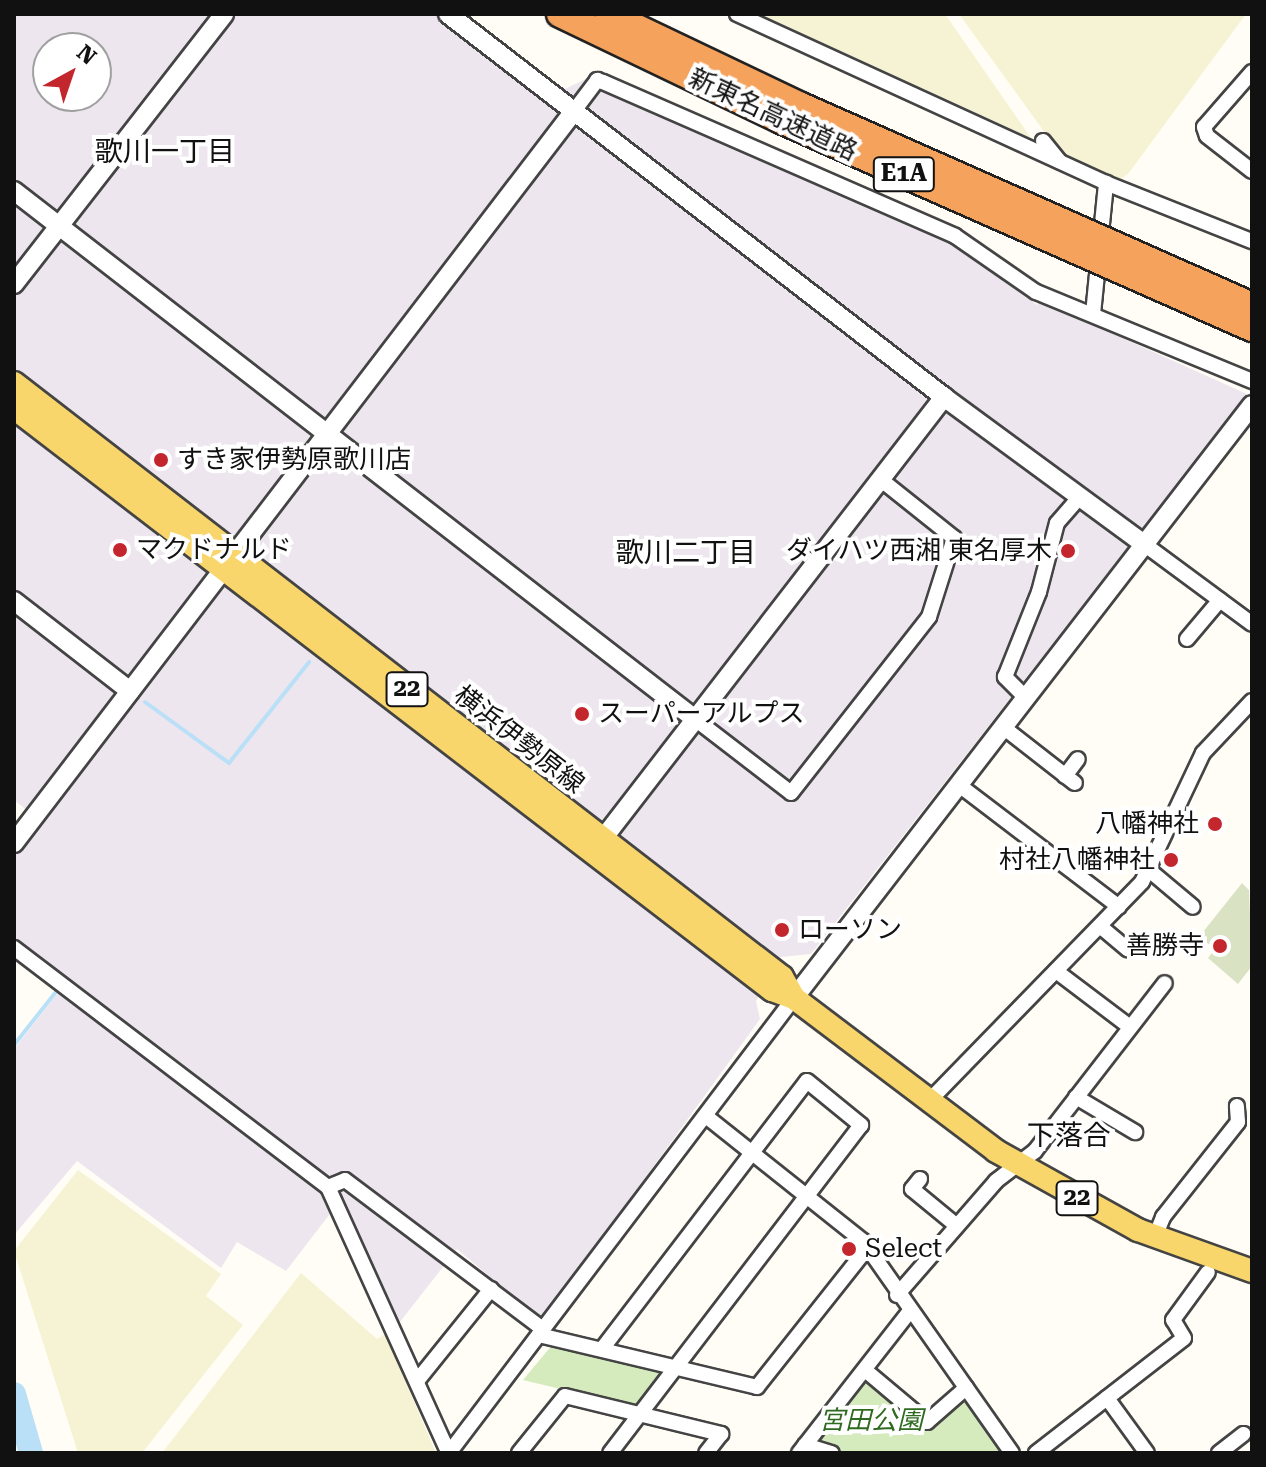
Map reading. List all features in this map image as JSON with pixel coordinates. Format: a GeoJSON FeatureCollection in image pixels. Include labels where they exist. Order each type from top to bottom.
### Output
{"type":"FeatureCollection","features":[{"type":"Feature","properties":{"kind":"highway","name":"新東名高速道路"},"geometry":{"type":"LineString","coordinates":[[560,14],[781,120],[1252,328]]}},
{"type":"Feature","properties":{"kind":"highway","name":"新東名高速道路"},"geometry":{"type":"LineString","coordinates":[[608,14],[801,106],[1252,306]]}},
{"type":"Feature","properties":{"kind":"main road","name":"横浜伊勢原線"},"geometry":{"type":"LineString","coordinates":[[14,383],[229,561],[772,990],[794,998],[1017,1164],[1155,1237],[1252,1271]]}},
{"type":"Feature","properties":{"kind":"main road","name":"横浜伊勢原線"},"geometry":{"type":"LineString","coordinates":[[14,408],[229,561],[602,840],[782,977],[794,998]]}},
{"type":"Feature","properties":{"kind":"street"},"geometry":{"type":"LineString","coordinates":[[14,284],[224,14]]}},
{"type":"Feature","properties":{"kind":"street"},"geometry":{"type":"LineString","coordinates":[[448,14],[944,397],[1252,624]]}},
{"type":"Feature","properties":{"kind":"street"},"geometry":{"type":"LineString","coordinates":[[737,14],[1106,183],[1252,241]]}},
{"type":"Feature","properties":{"kind":"street"},"geometry":{"type":"LineString","coordinates":[[1252,72],[1204,127],[1207,136],[1252,171]]}},
{"type":"Feature","properties":{"kind":"street"},"geometry":{"type":"LineString","coordinates":[[14,843],[597,80],[955,236],[1016,281],[1252,381]]}},
{"type":"Feature","properties":{"kind":"street"},"geometry":{"type":"LineString","coordinates":[[1043,141],[1059,162]]}},
{"type":"Feature","properties":{"kind":"street"},"geometry":{"type":"LineString","coordinates":[[1093,314],[1106,183]]}},
{"type":"Feature","properties":{"kind":"street"},"geometry":{"type":"LineString","coordinates":[[14,191],[328,431],[791,793],[929,617],[954,538],[880,479]]}},
{"type":"Feature","properties":{"kind":"street"},"geometry":{"type":"LineString","coordinates":[[602,840],[944,397]]}},
{"type":"Feature","properties":{"kind":"street"},"geometry":{"type":"LineString","coordinates":[[14,948],[328,1187],[448,1452],[1252,405]]}},
{"type":"Feature","properties":{"kind":"street"},"geometry":{"type":"LineString","coordinates":[[1026,698],[1005,677],[1039,592],[1057,523],[1080,497]]}},
{"type":"Feature","properties":{"kind":"street"},"geometry":{"type":"LineString","coordinates":[[1187,639],[1220,600]]}},
{"type":"Feature","properties":{"kind":"street"},"geometry":{"type":"LineString","coordinates":[[14,601],[130,691]]}},
{"type":"Feature","properties":{"kind":"street"},"geometry":{"type":"LineString","coordinates":[[929,1101],[1101,927],[1149,870],[1203,753],[1252,701]]}},
{"type":"Feature","properties":{"kind":"street"},"geometry":{"type":"LineString","coordinates":[[1003,727],[1070,780],[1078,759]]}},
{"type":"Feature","properties":{"kind":"street"},"geometry":{"type":"LineString","coordinates":[[959,785],[1119,907]]}},
{"type":"Feature","properties":{"kind":"street"},"geometry":{"type":"LineString","coordinates":[[1149,870],[1193,907]]}},
{"type":"Feature","properties":{"kind":"street"},"geometry":{"type":"LineString","coordinates":[[1101,927],[1128,950]]}},
{"type":"Feature","properties":{"kind":"street"},"geometry":{"type":"LineString","coordinates":[[1056,971],[1130,1027]]}},
{"type":"Feature","properties":{"kind":"street"},"geometry":{"type":"LineString","coordinates":[[897,1295],[957,1226],[1017,1164],[1035,1151],[1165,983]]}},
{"type":"Feature","properties":{"kind":"street"},"geometry":{"type":"LineString","coordinates":[[602,1349],[807,1081],[861,1125],[610,1453]]}},
{"type":"Feature","properties":{"kind":"street"},"geometry":{"type":"LineString","coordinates":[[1076,1097],[1135,1132]]}},
{"type":"Feature","properties":{"kind":"street"},"geometry":{"type":"LineString","coordinates":[[1155,1237],[1163,1217],[1228,1126],[1238,1122],[1237,1106]]}},
{"type":"Feature","properties":{"kind":"street"},"geometry":{"type":"LineString","coordinates":[[707,1117],[867,1248],[909,1312],[1012,1453]]}},
{"type":"Feature","properties":{"kind":"street"},"geometry":{"type":"LineString","coordinates":[[328,1187],[345,1180],[491,1289],[541,1332],[757,1387],[867,1248]]}},
{"type":"Feature","properties":{"kind":"street"},"geometry":{"type":"LineString","coordinates":[[912,1189],[957,1226]]}},
{"type":"Feature","properties":{"kind":"street"},"geometry":{"type":"LineString","coordinates":[[1036,1453],[1184,1338],[1173,1320],[1208,1272]]}},
{"type":"Feature","properties":{"kind":"street"},"geometry":{"type":"LineString","coordinates":[[417,1381],[491,1289]]}},
{"type":"Feature","properties":{"kind":"street"},"geometry":{"type":"LineString","coordinates":[[802,1449],[909,1312]]}},
{"type":"Feature","properties":{"kind":"street"},"geometry":{"type":"LineString","coordinates":[[865,1370],[927,1422],[966,1388]]}},
{"type":"Feature","properties":{"kind":"street"},"geometry":{"type":"LineString","coordinates":[[519,1453],[565,1396],[721,1434],[706,1453]]}},
{"type":"Feature","properties":{"kind":"street"},"geometry":{"type":"LineString","coordinates":[[1107,1398],[1147,1453]]}},
{"type":"Feature","properties":{"kind":"street"},"geometry":{"type":"LineString","coordinates":[[1219,1453],[1243,1434]]}},
{"type":"Feature","properties":{"kind":"street"},"geometry":{"type":"LineString","coordinates":[[802,1449],[832,1453]]}},
{"type":"Feature","properties":{"kind":"shaded area"},"geometry":{"type":"Polygon","coordinates":[[[14,14],[437,14],[546,98],[590,77],[933,234],[940,227],[1037,305],[1040,301],[1247,394],[811,954],[781,957],[756,1001],[760,1019],[542,1321],[457,1249],[396,1327],[339,1202],[286,1271],[237,1242],[221,1268],[77,1161],[14,1235],[14,1049],[68,980],[14,939],[14,848],[29,812],[14,800],[14,14]]]}},
{"type":"Feature","properties":{"kind":"shaded area"},"geometry":{"type":"Polygon","coordinates":[[[760,14],[945,14],[1031,138],[760,14]]]}},
{"type":"Feature","properties":{"kind":"shaded area"},"geometry":{"type":"Polygon","coordinates":[[[959,14],[1246,14],[1128,174],[1117,181],[1061,155],[959,14]]]}},
{"type":"Feature","properties":{"kind":"shaded area"},"geometry":{"type":"Polygon","coordinates":[[[78,1170],[221,1274],[206,1296],[243,1325],[142,1453],[78,1453],[14,1251],[78,1170]]]}},
{"type":"Feature","properties":{"kind":"shaded area"},"geometry":{"type":"Polygon","coordinates":[[[301,1273],[377,1339],[385,1334],[436,1453],[162,1453],[301,1273]]]}},
{"type":"Feature","properties":{"kind":"green space"},"geometry":{"type":"Polygon","coordinates":[[[1242,883],[1249,890],[1252,966],[1238,984],[1208,958],[1215,949],[1199,937],[1242,883]]]}},
{"type":"Feature","properties":{"kind":"green space"},"geometry":{"type":"Polygon","coordinates":[[[553,1344],[667,1369],[639,1408],[523,1380],[553,1344]]]}},
{"type":"Feature","properties":{"kind":"green space","name":"宮田公園"},"geometry":{"type":"Polygon","coordinates":[[[864,1376],[927,1426],[965,1394],[1008,1453],[849,1453],[820,1445],[817,1437],[864,1376]]]}},
{"type":"Feature","properties":{"kind":"waterway"},"geometry":{"type":"LineString","coordinates":[[145,702],[229,763],[309,662]]}},
{"type":"Feature","properties":{"kind":"waterway"},"geometry":{"type":"LineString","coordinates":[[14,1045],[55,993]]}},
{"type":"Feature","properties":{"kind":"waterway"},"geometry":{"type":"LineString","coordinates":[[14,1394],[31,1453]]}},
{"type":"Feature","properties":{"kind":"place","name":"すき家伊勢原歌川店"},"geometry":{"type":"Point","coordinates":[161,460]}},
{"type":"Feature","properties":{"kind":"place","name":"マクドナルド"},"geometry":{"type":"Point","coordinates":[120,550]}},
{"type":"Feature","properties":{"kind":"place","name":"ダイハツ西湘 東名厚木"},"geometry":{"type":"Point","coordinates":[1068,551]}},
{"type":"Feature","properties":{"kind":"place","name":"スーパーアルプス"},"geometry":{"type":"Point","coordinates":[582,714]}},
{"type":"Feature","properties":{"kind":"place","name":"八幡神社"},"geometry":{"type":"Point","coordinates":[1215,824]}},
{"type":"Feature","properties":{"kind":"place","name":"村社八幡神社"},"geometry":{"type":"Point","coordinates":[1171,860]}},
{"type":"Feature","properties":{"kind":"place","name":"ローソン"},"geometry":{"type":"Point","coordinates":[782,930]}},
{"type":"Feature","properties":{"kind":"place","name":"善勝寺"},"geometry":{"type":"Point","coordinates":[1220,946]}},
{"type":"Feature","properties":{"kind":"place","name":"Select"},"geometry":{"type":"Point","coordinates":[849,1249]}},
{"type":"Feature","properties":{"kind":"district","name":"歌川一丁目"},"geometry":{"type":"Point","coordinates":[165,152]}},
{"type":"Feature","properties":{"kind":"district","name":"歌川二丁目"},"geometry":{"type":"Point","coordinates":[686,553]}},
{"type":"Feature","properties":{"kind":"district","name":"下落合"},"geometry":{"type":"Point","coordinates":[1069,1136]}}]}
